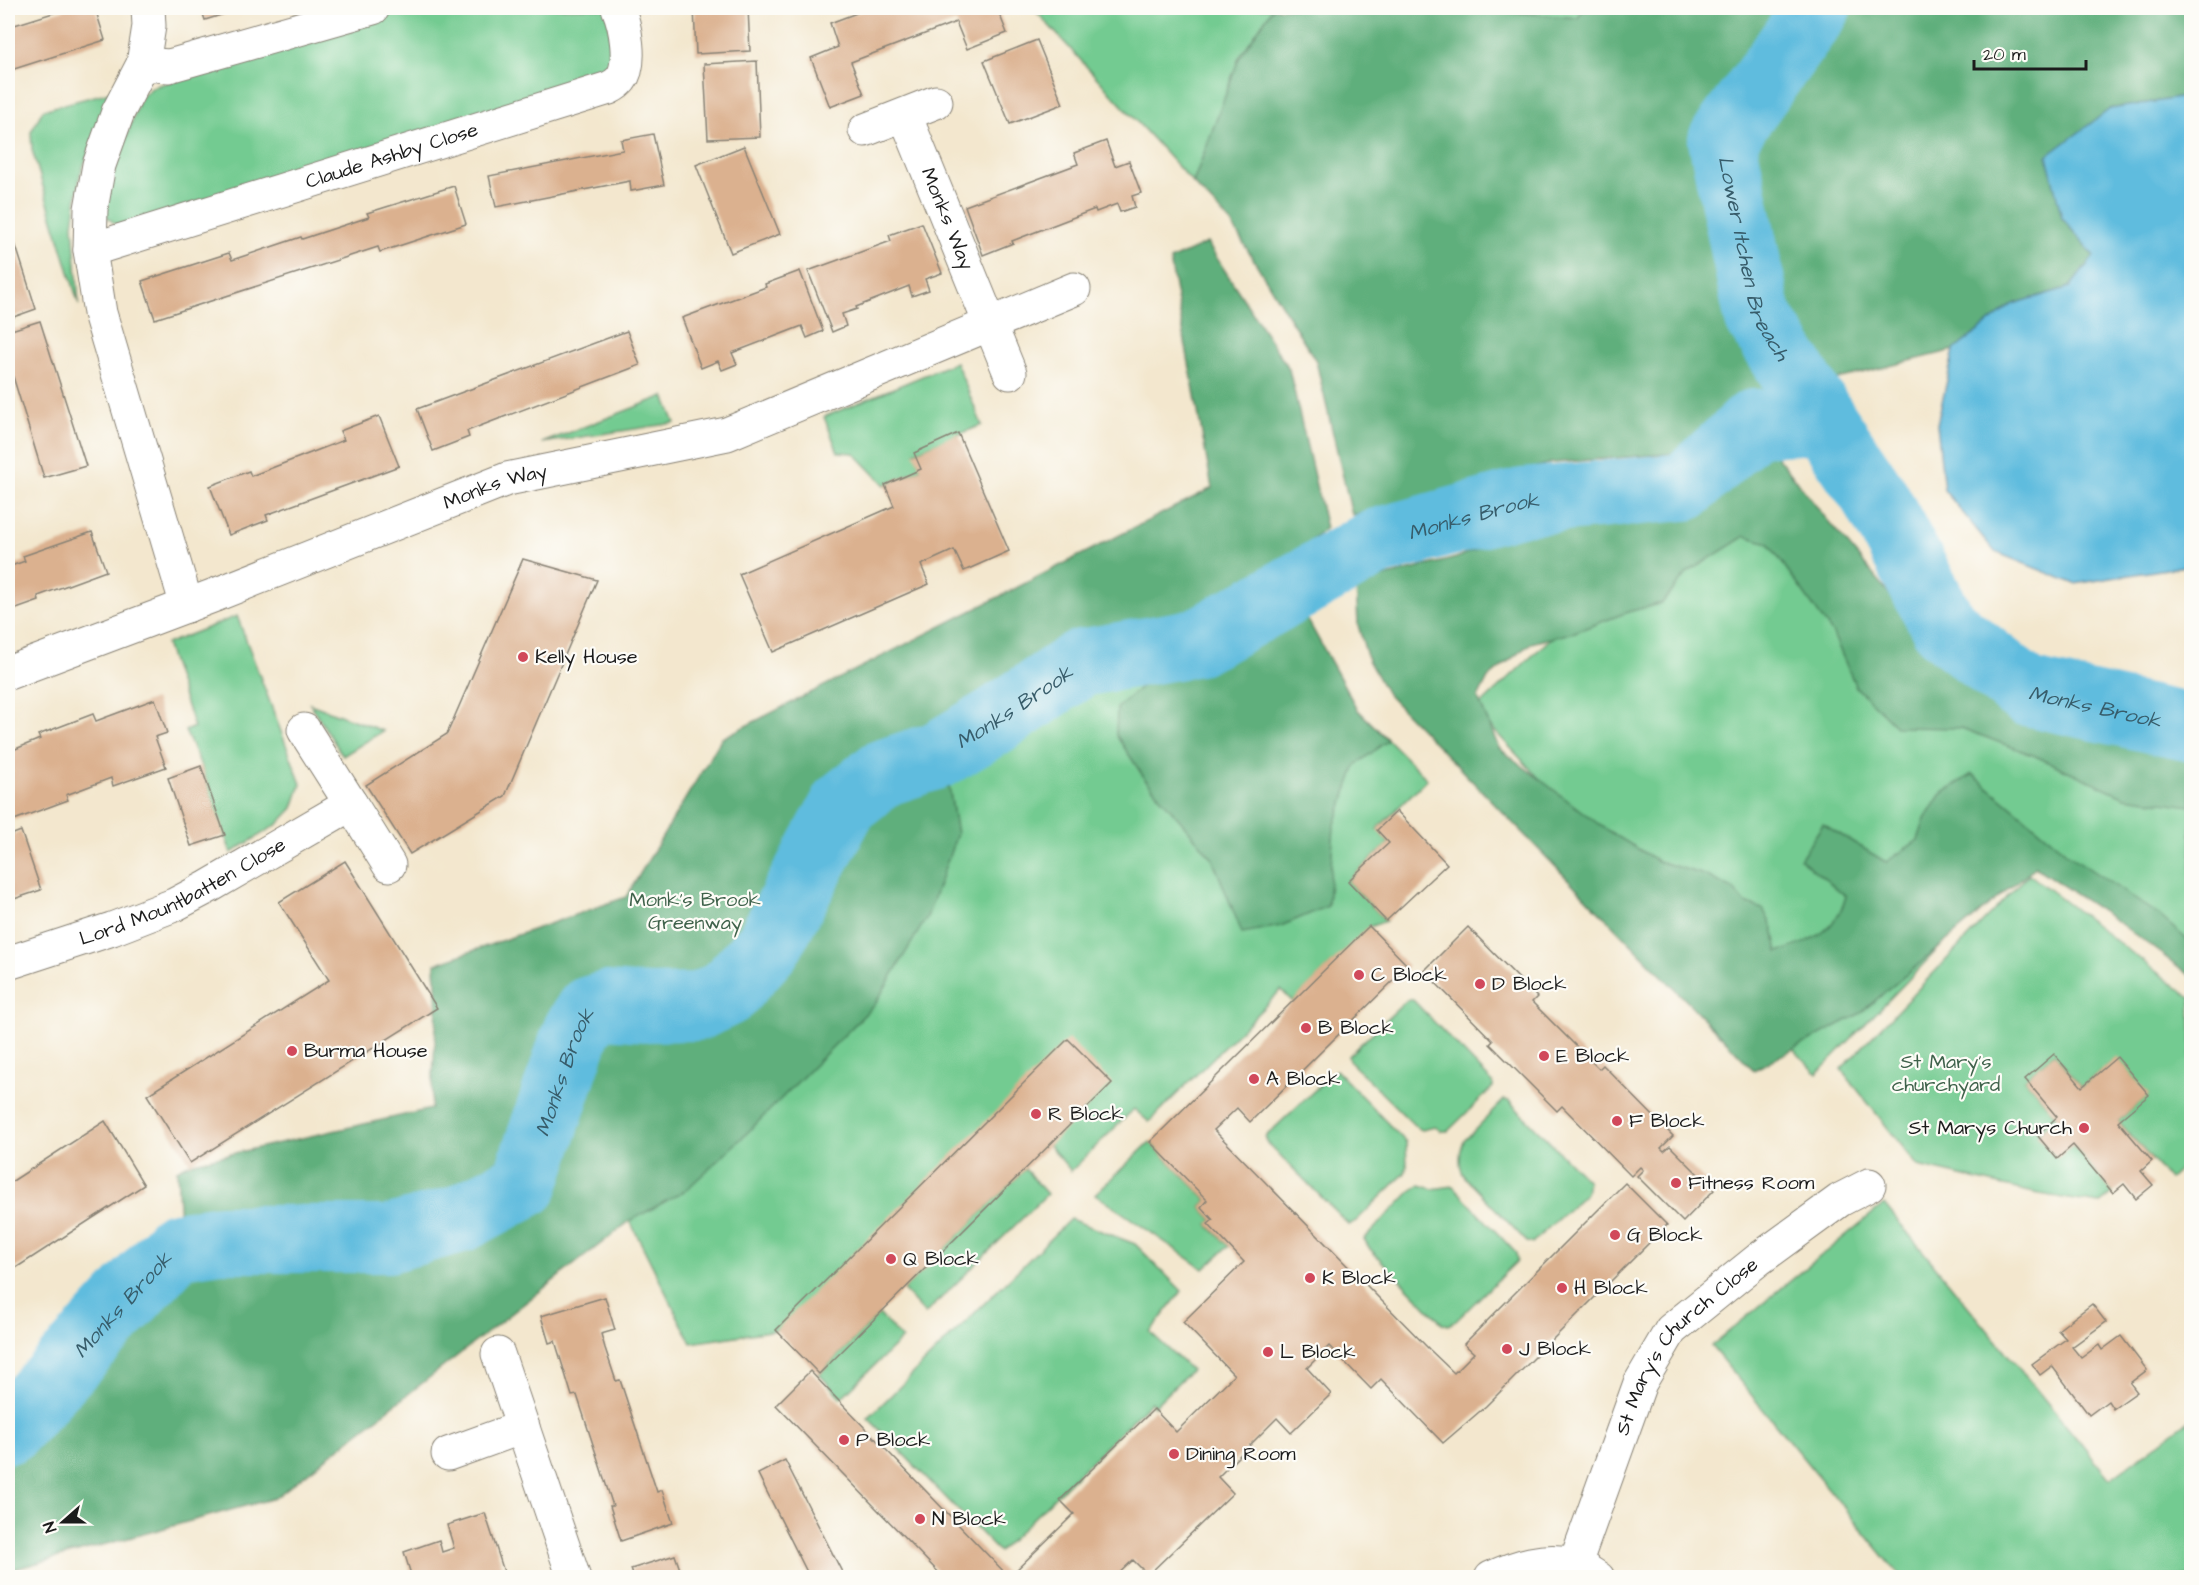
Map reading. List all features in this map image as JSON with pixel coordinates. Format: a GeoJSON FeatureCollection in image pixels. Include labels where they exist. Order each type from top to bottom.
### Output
{"type":"FeatureCollection","features":[{"type":"Feature","properties":{"kind":"street"},"geometry":{"type":"LineString","coordinates":[[148,8],[149,26],[143,64],[118,112],[99,165],[92,209],[90,250],[100,313],[187,606]]}},
{"type":"Feature","properties":{"kind":"street"},"geometry":{"type":"LineString","coordinates":[[143,64],[170,66],[374,8]]}},
{"type":"Feature","properties":{"kind":"street","name":"Claude Ashby Close"},"geometry":{"type":"LineString","coordinates":[[90,250],[609,88],[622,78],[627,63],[624,30],[618,8]]}},
{"type":"Feature","properties":{"kind":"street"},"geometry":{"type":"LineString","coordinates":[[865,130],[936,102]]}},
{"type":"Feature","properties":{"kind":"street","name":"Monks Way"},"geometry":{"type":"LineString","coordinates":[[905,115],[1010,374]]}},
{"type":"Feature","properties":{"kind":"street","name":"Monks Way"},"geometry":{"type":"LineString","coordinates":[[8,673],[187,606],[507,479],[727,434],[1074,289]]}},
{"type":"Feature","properties":{"kind":"street"},"geometry":{"type":"LineString","coordinates":[[304,730],[389,865]]}},
{"type":"Feature","properties":{"kind":"street","name":"Lord Mountbatten Close"},"geometry":{"type":"LineString","coordinates":[[8,963],[112,929],[174,904],[208,887],[351,804]]}},
{"type":"Feature","properties":{"kind":"street","name":"St Mary's Church Close"},"geometry":{"type":"LineString","coordinates":[[1586,1571],[1640,1383],[1671,1330],[1759,1258],[1840,1200],[1869,1185]]}},
{"type":"Feature","properties":{"kind":"street"},"geometry":{"type":"LineString","coordinates":[[498,1354],[574,1578]]}},
{"type":"Feature","properties":{"kind":"street"},"geometry":{"type":"LineString","coordinates":[[448,1454],[523,1427]]}},
{"type":"Feature","properties":{"kind":"street"},"geometry":{"type":"LineString","coordinates":[[1491,1578],[1515,1567],[1536,1562],[1555,1561],[1586,1571]]}},
{"type":"Feature","properties":{"kind":"green space"},"geometry":{"type":"Polygon","coordinates":[[[406,8],[608,8],[613,71],[119,227],[108,218],[105,207],[109,183],[141,97],[153,87],[406,8]]]}},
{"type":"Feature","properties":{"kind":"green space"},"geometry":{"type":"Polygon","coordinates":[[[1033,8],[1273,8],[1239,58],[1193,183],[1033,8]]]}},
{"type":"Feature","properties":{"kind":"green space"},"geometry":{"type":"Polygon","coordinates":[[[1273,8],[1503,8],[1512,12],[1578,18],[1584,8],[2191,8],[2191,96],[2110,109],[2062,218],[2094,256],[2070,287],[2013,304],[1954,350],[1725,407],[1679,453],[1552,463],[1352,515],[1316,361],[1231,223],[1193,183],[1239,58],[1273,8]]]}},
{"type":"Feature","properties":{"kind":"green space"},"geometry":{"type":"Polygon","coordinates":[[[1503,8],[1584,8],[1578,18],[1512,12],[1503,8]]]}},
{"type":"Feature","properties":{"kind":"green space"},"geometry":{"type":"Polygon","coordinates":[[[113,91],[80,175],[73,225],[79,305],[32,150],[31,132],[43,110],[113,91]]]}},
{"type":"Feature","properties":{"kind":"green space","name":"Monk's Brook Greenway"},"geometry":{"type":"Polygon","coordinates":[[[1207,243],[1289,369],[1326,528],[1275,571],[1190,619],[1068,643],[932,732],[873,759],[832,792],[814,817],[769,895],[761,916],[759,932],[747,953],[732,970],[710,982],[690,989],[638,994],[613,991],[594,994],[572,1004],[548,1058],[528,1127],[505,1155],[440,1199],[407,1211],[333,1221],[180,1226],[177,1170],[190,1163],[431,1109],[437,1008],[435,964],[626,897],[722,738],[1212,488],[1170,260],[1207,243]]]}},
{"type":"Feature","properties":{"kind":"green space"},"geometry":{"type":"Polygon","coordinates":[[[956,362],[982,425],[915,452],[921,469],[885,485],[854,453],[838,452],[824,417],[956,362]]]}},
{"type":"Feature","properties":{"kind":"green space"},"geometry":{"type":"Polygon","coordinates":[[[664,396],[675,423],[542,443],[664,396]]]}},
{"type":"Feature","properties":{"kind":"green space"},"geometry":{"type":"Polygon","coordinates":[[[1762,437],[1824,516],[1917,627],[1982,692],[2077,732],[2143,739],[2191,754],[2191,806],[2125,797],[2033,755],[1961,728],[1897,727],[1856,687],[1833,634],[1768,543],[1745,536],[1688,572],[1662,603],[1628,612],[1575,632],[1531,643],[1488,678],[1478,698],[1499,748],[1605,829],[1658,861],[1705,875],[1733,889],[1745,903],[1763,909],[1773,928],[1778,952],[1821,934],[1836,919],[1842,908],[1846,896],[1800,859],[1823,824],[1886,862],[1918,840],[1925,819],[1940,795],[1972,774],[2072,857],[2160,916],[2191,943],[2191,976],[2118,922],[2035,867],[1859,1014],[1754,1070],[1387,694],[1368,660],[1358,625],[1356,584],[1456,558],[1510,535],[1618,517],[1663,513],[1762,437]]]}},
{"type":"Feature","properties":{"kind":"green space"},"geometry":{"type":"Polygon","coordinates":[[[1743,456],[1991,722],[2191,778],[2191,961],[2030,854],[1817,1074],[1475,710],[1743,456]]]}},
{"type":"Feature","properties":{"kind":"green space"},"geometry":{"type":"Polygon","coordinates":[[[1300,606],[1357,709],[1427,779],[1377,829],[1389,843],[1348,881],[1386,921],[1369,927],[1293,1002],[1281,990],[1149,1122],[1134,1109],[1071,1171],[1049,1145],[776,1330],[691,1343],[630,1221],[596,1025],[608,1019],[712,1026],[738,1012],[786,955],[862,819],[897,789],[947,775],[1088,679],[1158,671],[1234,648],[1300,606]]]}},
{"type":"Feature","properties":{"kind":"green space"},"geometry":{"type":"Polygon","coordinates":[[[1300,606],[1357,709],[1388,740],[1356,765],[1334,827],[1328,906],[1281,926],[1242,933],[1212,858],[1145,779],[1116,735],[1117,708],[1158,671],[1234,648],[1300,606]]]}},
{"type":"Feature","properties":{"kind":"green space"},"geometry":{"type":"Polygon","coordinates":[[[237,616],[301,784],[293,808],[278,824],[231,853],[201,766],[185,731],[194,727],[166,644],[237,616]]]}},
{"type":"Feature","properties":{"kind":"green space"},"geometry":{"type":"Polygon","coordinates":[[[310,704],[383,731],[343,756],[310,704]]]}},
{"type":"Feature","properties":{"kind":"green space"},"geometry":{"type":"Polygon","coordinates":[[[947,775],[957,834],[927,917],[875,1004],[747,1133],[686,1190],[630,1221],[275,1498],[8,1571],[8,1465],[193,1269],[218,1260],[268,1262],[392,1250],[451,1235],[492,1216],[532,1191],[575,1094],[596,1025],[608,1019],[712,1026],[738,1012],[786,955],[862,819],[897,789],[947,775]]]}},
{"type":"Feature","properties":{"kind":"green space","name":"St Mary's churchyard"},"geometry":{"type":"Polygon","coordinates":[[[2029,874],[2191,998],[2191,1159],[2169,1179],[2118,1121],[2148,1095],[2117,1058],[2082,1087],[2054,1054],[2025,1079],[2057,1117],[2037,1135],[2057,1158],[2073,1145],[2113,1193],[2099,1204],[2034,1193],[1918,1166],[1841,1069],[2029,874]]]}},
{"type":"Feature","properties":{"kind":"green space"},"geometry":{"type":"Polygon","coordinates":[[[1407,1000],[1413,1000],[1493,1083],[1493,1087],[1448,1131],[1441,1131],[1435,1127],[1422,1130],[1416,1127],[1349,1061],[1348,1056],[1407,1000]]]}},
{"type":"Feature","properties":{"kind":"green space"},"geometry":{"type":"Polygon","coordinates":[[[1336,1070],[1406,1142],[1405,1173],[1356,1221],[1349,1225],[1268,1143],[1265,1137],[1336,1070]]]}},
{"type":"Feature","properties":{"kind":"green space"},"geometry":{"type":"Polygon","coordinates":[[[1504,1100],[1509,1101],[1588,1181],[1586,1193],[1532,1243],[1527,1242],[1465,1177],[1460,1164],[1464,1141],[1504,1100]]]}},
{"type":"Feature","properties":{"kind":"green space"},"geometry":{"type":"Polygon","coordinates":[[[1150,1142],[1207,1200],[1201,1207],[1213,1220],[1208,1225],[1229,1246],[1204,1269],[1095,1194],[1150,1142]]]}},
{"type":"Feature","properties":{"kind":"green space"},"geometry":{"type":"Polygon","coordinates":[[[1025,1169],[1047,1194],[925,1314],[903,1290],[1025,1169]]]}},
{"type":"Feature","properties":{"kind":"green space"},"geometry":{"type":"Polygon","coordinates":[[[1420,1185],[1432,1189],[1453,1186],[1516,1253],[1517,1261],[1456,1321],[1448,1325],[1442,1323],[1370,1249],[1364,1239],[1411,1191],[1420,1185]]]}},
{"type":"Feature","properties":{"kind":"green space"},"geometry":{"type":"Polygon","coordinates":[[[1884,1204],[2110,1479],[2191,1419],[2191,1577],[1901,1577],[1711,1346],[1884,1204]]]}},
{"type":"Feature","properties":{"kind":"green space"},"geometry":{"type":"Polygon","coordinates":[[[1070,1219],[1135,1244],[1182,1291],[1150,1332],[1191,1370],[1154,1406],[1151,1402],[999,1552],[868,1418],[1070,1219]]]}},
{"type":"Feature","properties":{"kind":"green space"},"geometry":{"type":"Polygon","coordinates":[[[879,1314],[902,1339],[841,1398],[819,1374],[879,1314]]]}},
{"type":"Feature","properties":{"kind":"water"},"geometry":{"type":"Polygon","coordinates":[[[2191,96],[2191,565],[2075,584],[1995,552],[1944,490],[1937,424],[1954,350],[2013,304],[2070,287],[2094,256],[2062,218],[2047,156],[2110,109],[2191,96]]]}},
{"type":"Feature","properties":{"kind":"building"},"geometry":{"type":"Polygon","coordinates":[[[69,8],[95,8],[105,40],[8,71],[8,27],[69,8]]]}},
{"type":"Feature","properties":{"kind":"building"},"geometry":{"type":"Polygon","coordinates":[[[201,8],[234,8],[234,11],[205,20],[201,8]]]}},
{"type":"Feature","properties":{"kind":"building"},"geometry":{"type":"Polygon","coordinates":[[[694,8],[748,8],[750,51],[696,54],[694,8]]]}},
{"type":"Feature","properties":{"kind":"building"},"geometry":{"type":"Polygon","coordinates":[[[870,8],[997,8],[1007,33],[967,49],[956,22],[851,62],[864,94],[830,107],[811,58],[838,47],[830,23],[870,8]]]}},
{"type":"Feature","properties":{"kind":"building"},"geometry":{"type":"Polygon","coordinates":[[[1037,40],[1063,104],[1010,124],[984,61],[1037,40]]]}},
{"type":"Feature","properties":{"kind":"building"},"geometry":{"type":"Polygon","coordinates":[[[757,61],[760,137],[708,139],[704,64],[757,61]]]}},
{"type":"Feature","properties":{"kind":"building"},"geometry":{"type":"Polygon","coordinates":[[[653,134],[664,185],[631,191],[630,181],[496,207],[489,176],[623,150],[621,140],[653,134]]]}},
{"type":"Feature","properties":{"kind":"building"},"geometry":{"type":"Polygon","coordinates":[[[1106,141],[1115,166],[1129,161],[1141,193],[1132,196],[1135,207],[1120,212],[1117,204],[1096,212],[1095,209],[1012,241],[1013,243],[983,255],[965,206],[1078,164],[1074,153],[1106,141]]]}},
{"type":"Feature","properties":{"kind":"building"},"geometry":{"type":"Polygon","coordinates":[[[744,146],[780,234],[731,253],[696,165],[744,146]]]}},
{"type":"Feature","properties":{"kind":"building"},"geometry":{"type":"Polygon","coordinates":[[[454,186],[466,224],[380,252],[378,247],[155,319],[142,281],[229,253],[232,260],[301,237],[302,239],[369,217],[367,213],[454,186]]]}},
{"type":"Feature","properties":{"kind":"building"},"geometry":{"type":"Polygon","coordinates":[[[8,221],[36,309],[8,319],[8,221]]]}},
{"type":"Feature","properties":{"kind":"building"},"geometry":{"type":"Polygon","coordinates":[[[922,223],[942,273],[925,279],[929,290],[912,296],[909,286],[856,307],[857,309],[842,314],[846,326],[832,332],[808,271],[891,241],[889,235],[922,223]]]}},
{"type":"Feature","properties":{"kind":"building"},"geometry":{"type":"Polygon","coordinates":[[[800,271],[823,331],[807,338],[802,326],[732,353],[737,364],[722,370],[718,361],[701,368],[682,318],[766,287],[765,284],[800,271]]]}},
{"type":"Feature","properties":{"kind":"building"},"geometry":{"type":"Polygon","coordinates":[[[40,321],[86,466],[44,478],[8,360],[8,331],[40,321]]]}},
{"type":"Feature","properties":{"kind":"building"},"geometry":{"type":"Polygon","coordinates":[[[627,331],[640,365],[467,431],[469,437],[433,451],[417,409],[627,331]]]}},
{"type":"Feature","properties":{"kind":"building"},"geometry":{"type":"Polygon","coordinates":[[[379,416],[399,466],[266,515],[268,520],[229,535],[210,486],[249,471],[251,476],[344,440],[340,431],[379,416]]]}},
{"type":"Feature","properties":{"kind":"building"},"geometry":{"type":"Polygon","coordinates":[[[958,433],[1009,551],[964,571],[954,550],[921,565],[929,584],[773,652],[739,574],[894,506],[885,485],[921,469],[914,453],[958,433]]]}},
{"type":"Feature","properties":{"kind":"building"},"geometry":{"type":"Polygon","coordinates":[[[92,532],[106,571],[38,596],[39,601],[8,612],[8,567],[25,561],[23,556],[92,532]]]}},
{"type":"Feature","properties":{"kind":"building","name":"Kelly House"},"geometry":{"type":"Polygon","coordinates":[[[523,559],[597,580],[505,796],[410,854],[366,785],[447,734],[523,559]]]}},
{"type":"Feature","properties":{"kind":"building"},"geometry":{"type":"Polygon","coordinates":[[[155,699],[167,733],[155,737],[166,767],[113,786],[111,778],[66,795],[68,800],[14,820],[8,803],[8,752],[40,739],[38,735],[93,714],[96,721],[155,699]]]}},
{"type":"Feature","properties":{"kind":"building"},"geometry":{"type":"Polygon","coordinates":[[[201,766],[225,835],[191,846],[168,778],[201,766]]]}},
{"type":"Feature","properties":{"kind":"building"},"geometry":{"type":"Polygon","coordinates":[[[1397,811],[1447,864],[1386,921],[1348,881],[1389,843],[1377,830],[1397,811]]]}},
{"type":"Feature","properties":{"kind":"building"},"geometry":{"type":"Polygon","coordinates":[[[21,831],[41,890],[11,900],[8,889],[8,836],[21,831]]]}},
{"type":"Feature","properties":{"kind":"building","name":"Burma House"},"geometry":{"type":"Polygon","coordinates":[[[345,861],[437,1008],[190,1163],[147,1095],[329,980],[279,902],[345,861]]]}},
{"type":"Feature","properties":{"kind":"building"},"geometry":{"type":"Polygon","coordinates":[[[1369,926],[1408,966],[1250,1122],[1237,1108],[1214,1130],[1430,1350],[1454,1373],[1474,1353],[1464,1344],[1625,1183],[1667,1225],[1486,1406],[1443,1443],[1381,1379],[1371,1389],[1329,1346],[1307,1368],[1331,1394],[1291,1433],[1277,1418],[1218,1477],[1233,1493],[1148,1575],[1133,1560],[1114,1578],[944,1578],[776,1405],[810,1371],[1009,1577],[1074,1514],[1060,1500],[1154,1409],[1176,1432],[1234,1375],[1183,1322],[1244,1262],[1208,1224],[1213,1220],[1201,1207],[1207,1200],[1150,1142],[1369,926]]]}},
{"type":"Feature","properties":{"kind":"building"},"geometry":{"type":"Polygon","coordinates":[[[1468,927],[1537,997],[1532,1002],[1599,1069],[1603,1065],[1673,1136],[1661,1148],[1664,1151],[1670,1146],[1714,1190],[1683,1222],[1637,1176],[1643,1170],[1640,1167],[1631,1176],[1562,1106],[1557,1111],[1490,1044],[1493,1041],[1424,971],[1468,927]]]}},
{"type":"Feature","properties":{"kind":"building"},"geometry":{"type":"Polygon","coordinates":[[[1068,1039],[1112,1083],[819,1374],[776,1330],[1068,1039]]]}},
{"type":"Feature","properties":{"kind":"building","name":"St Marys Church"},"geometry":{"type":"Polygon","coordinates":[[[2054,1054],[2082,1087],[2117,1057],[2149,1095],[2118,1121],[2152,1161],[2141,1171],[2153,1185],[2136,1199],[2124,1184],[2113,1193],[2073,1145],[2057,1159],[2037,1135],[2057,1117],[2025,1079],[2054,1054]]]}},
{"type":"Feature","properties":{"kind":"building"},"geometry":{"type":"Polygon","coordinates":[[[105,1121],[144,1185],[8,1273],[8,1184],[105,1121]]]}},
{"type":"Feature","properties":{"kind":"building"},"geometry":{"type":"Polygon","coordinates":[[[605,1297],[615,1330],[601,1334],[605,1348],[616,1381],[620,1380],[657,1492],[662,1490],[673,1523],[621,1541],[610,1506],[613,1506],[577,1395],[572,1396],[555,1341],[549,1343],[541,1316],[605,1297]]]}},
{"type":"Feature","properties":{"kind":"building"},"geometry":{"type":"Polygon","coordinates":[[[2092,1304],[2106,1322],[2072,1347],[2081,1358],[2099,1345],[2102,1350],[2121,1336],[2147,1370],[2130,1383],[2137,1392],[2113,1409],[2108,1401],[2089,1415],[2052,1366],[2040,1375],[2032,1364],[2066,1339],[2058,1330],[2092,1304]]]}},
{"type":"Feature","properties":{"kind":"building"},"geometry":{"type":"Polygon","coordinates":[[[785,1460],[845,1578],[810,1578],[758,1474],[785,1460]]]}},
{"type":"Feature","properties":{"kind":"building"},"geometry":{"type":"Polygon","coordinates":[[[485,1513],[506,1578],[412,1578],[404,1552],[439,1540],[442,1552],[454,1548],[447,1525],[485,1513]]]}},
{"type":"Feature","properties":{"kind":"building"},"geometry":{"type":"Polygon","coordinates":[[[675,1555],[683,1578],[634,1578],[631,1569],[675,1555]]]}},
{"type":"Feature","properties":{"kind":"waterway","name":"Lower Itchen Breach"},"geometry":{"type":"LineString","coordinates":[[1817,8],[1722,140],[1758,316],[1823,420]]}},
{"type":"Feature","properties":{"kind":"waterway","name":"Monks Brook"},"geometry":{"type":"LineString","coordinates":[[8,1430],[176,1246],[220,1239],[388,1239],[460,1219],[525,1184],[577,1030],[589,1010],[606,1005],[647,1008],[697,1007],[726,993],[768,946],[845,803],[883,773],[938,755],[995,721],[1081,663],[1198,642],[1377,542],[1522,502],[1685,487],[1754,423],[1823,420],[1877,500],[1945,627],[2027,692],[2192,728]]}},
{"type":"Feature","properties":{"kind":"place","name":"Kelly House"},"geometry":{"type":"Point","coordinates":[523,657]}},
{"type":"Feature","properties":{"kind":"place","name":"C Block"},"geometry":{"type":"Point","coordinates":[1359,975]}},
{"type":"Feature","properties":{"kind":"place","name":"D Block"},"geometry":{"type":"Point","coordinates":[1480,984]}},
{"type":"Feature","properties":{"kind":"place","name":"B Block"},"geometry":{"type":"Point","coordinates":[1306,1028]}},
{"type":"Feature","properties":{"kind":"place","name":"Burma House"},"geometry":{"type":"Point","coordinates":[292,1051]}},
{"type":"Feature","properties":{"kind":"place","name":"E Block"},"geometry":{"type":"Point","coordinates":[1544,1056]}},
{"type":"Feature","properties":{"kind":"place","name":"A Block"},"geometry":{"type":"Point","coordinates":[1254,1079]}},
{"type":"Feature","properties":{"kind":"place","name":"R Block"},"geometry":{"type":"Point","coordinates":[1036,1114]}},
{"type":"Feature","properties":{"kind":"place","name":"F Block"},"geometry":{"type":"Point","coordinates":[1617,1121]}},
{"type":"Feature","properties":{"kind":"place","name":"St Marys Church"},"geometry":{"type":"Point","coordinates":[2084,1128]}},
{"type":"Feature","properties":{"kind":"place","name":"Fitness Room"},"geometry":{"type":"Point","coordinates":[1676,1183]}},
{"type":"Feature","properties":{"kind":"place","name":"G Block"},"geometry":{"type":"Point","coordinates":[1615,1235]}},
{"type":"Feature","properties":{"kind":"place","name":"Q Block"},"geometry":{"type":"Point","coordinates":[891,1259]}},
{"type":"Feature","properties":{"kind":"place","name":"K Block"},"geometry":{"type":"Point","coordinates":[1310,1278]}},
{"type":"Feature","properties":{"kind":"place","name":"H Block"},"geometry":{"type":"Point","coordinates":[1562,1288]}},
{"type":"Feature","properties":{"kind":"place","name":"J Block"},"geometry":{"type":"Point","coordinates":[1507,1349]}},
{"type":"Feature","properties":{"kind":"place","name":"L Block"},"geometry":{"type":"Point","coordinates":[1268,1352]}},
{"type":"Feature","properties":{"kind":"place","name":"P Block"},"geometry":{"type":"Point","coordinates":[844,1440]}},
{"type":"Feature","properties":{"kind":"place","name":"Dining Room"},"geometry":{"type":"Point","coordinates":[1174,1454]}},
{"type":"Feature","properties":{"kind":"place","name":"N Block"},"geometry":{"type":"Point","coordinates":[920,1519]}}]}
